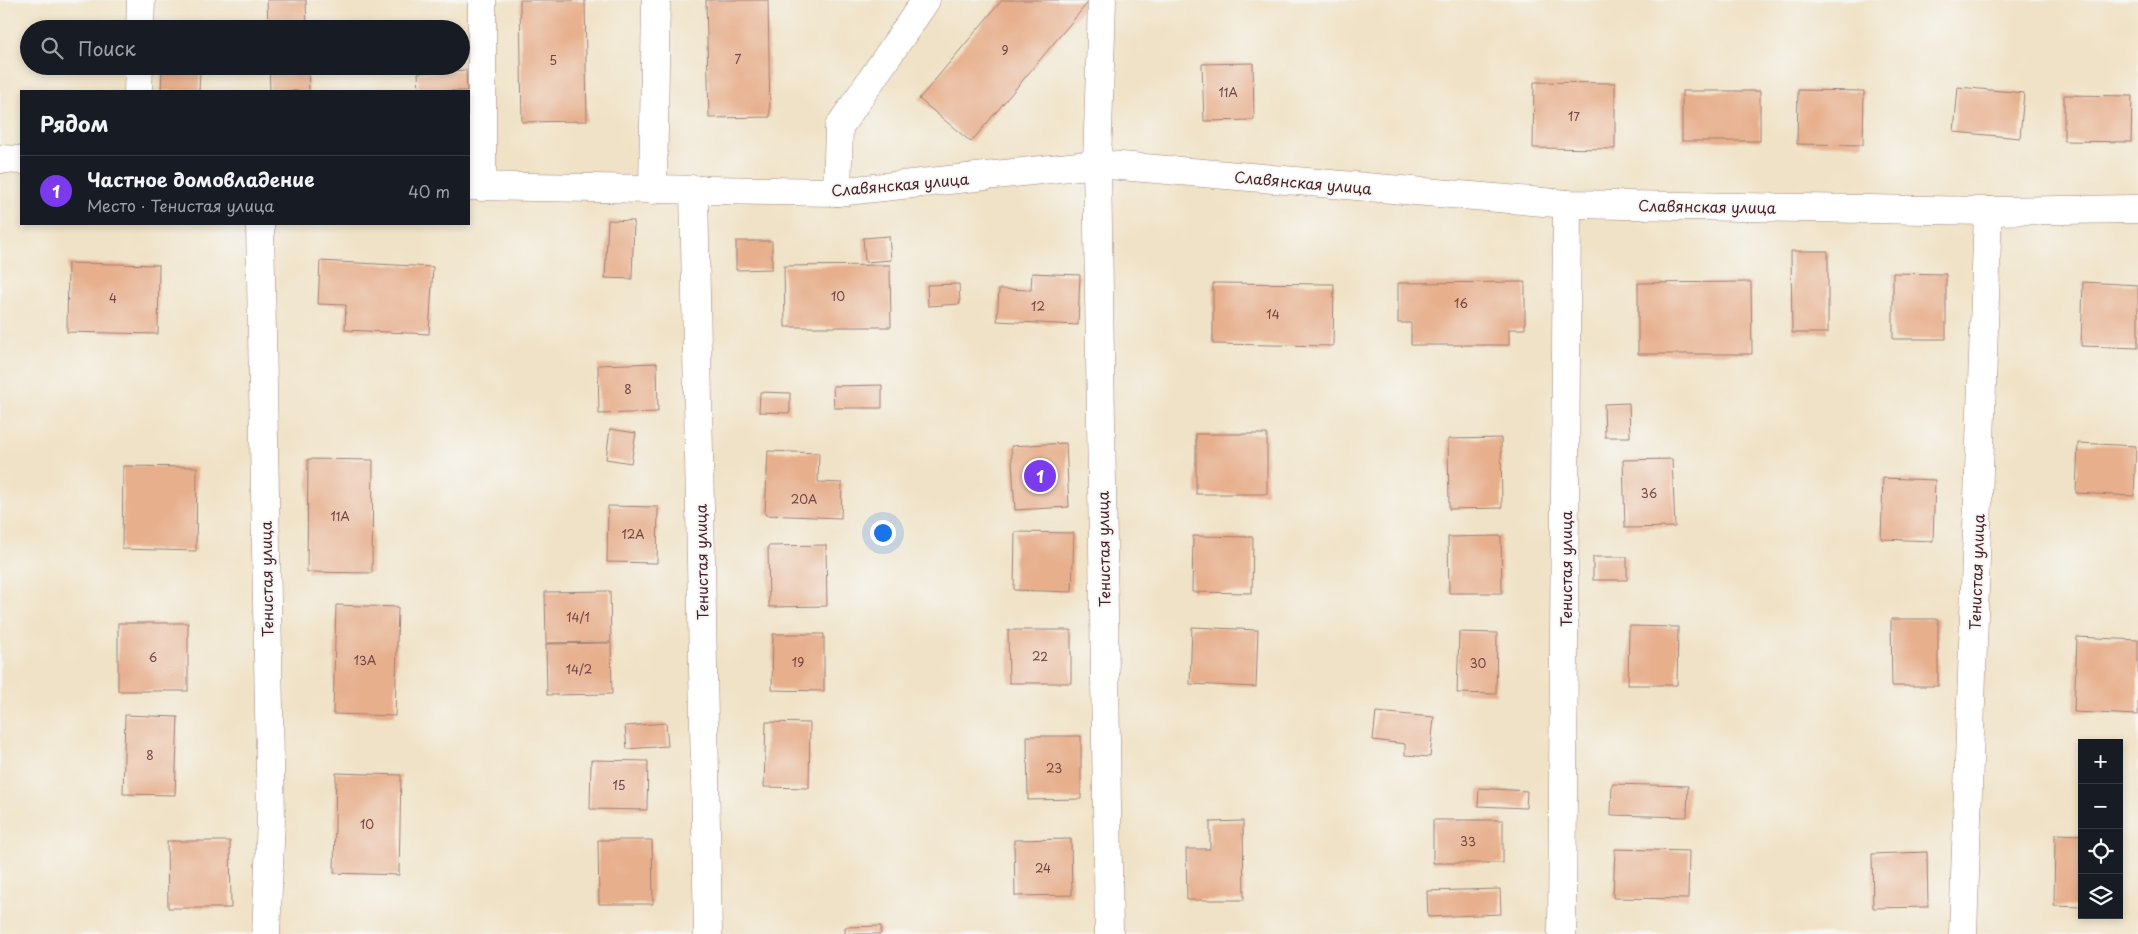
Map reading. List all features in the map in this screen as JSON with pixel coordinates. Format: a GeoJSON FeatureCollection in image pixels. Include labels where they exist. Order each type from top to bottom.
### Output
{"type":"FeatureCollection","features":[{"type":"Feature","properties":{"kind":"street"},"geometry":{"type":"LineString","coordinates":[[140,20],[141,0]]}},
{"type":"Feature","properties":{"kind":"street"},"geometry":{"type":"LineString","coordinates":[[475,186],[482,0]]}},
{"type":"Feature","properties":{"kind":"street"},"geometry":{"type":"LineString","coordinates":[[653,190],[656,0]]}},
{"type":"Feature","properties":{"kind":"street"},"geometry":{"type":"LineString","coordinates":[[837,192],[839,127],[926,0]]}},
{"type":"Feature","properties":{"kind":"street","name":"Тенистая улица"},"geometry":{"type":"LineString","coordinates":[[1102,0],[1097,164],[1108,934]]}},
{"type":"Feature","properties":{"kind":"street"},"geometry":{"type":"LineString","coordinates":[[138,90],[139,75]]}},
{"type":"Feature","properties":{"kind":"street"},"geometry":{"type":"LineString","coordinates":[[0,160],[20,160]]}},
{"type":"Feature","properties":{"kind":"street","name":"Славянская улица"},"geometry":{"type":"LineString","coordinates":[[475,186],[837,192],[1097,164],[1567,204],[1988,211],[2138,209]]}},
{"type":"Feature","properties":{"kind":"street","name":"Тенистая улица"},"geometry":{"type":"LineString","coordinates":[[694,189],[708,934]]}},
{"type":"Feature","properties":{"kind":"street","name":"Тенистая улица"},"geometry":{"type":"LineString","coordinates":[[1562,934],[1567,204]]}},
{"type":"Feature","properties":{"kind":"street","name":"Тенистая улица"},"geometry":{"type":"LineString","coordinates":[[1963,934],[1988,211]]}},
{"type":"Feature","properties":{"kind":"street","name":"Тенистая улица"},"geometry":{"type":"LineString","coordinates":[[260,225],[271,819],[266,934]]}},
{"type":"Feature","properties":{"kind":"building"},"geometry":{"type":"Polygon","coordinates":[[[267,0],[306,0],[307,20],[268,20],[267,0]]]}},
{"type":"Feature","properties":{"kind":"building"},"geometry":{"type":"Polygon","coordinates":[[[520,0],[585,0],[587,121],[522,122],[520,0]]]}},
{"type":"Feature","properties":{"kind":"building"},"geometry":{"type":"Polygon","coordinates":[[[706,0],[768,0],[770,117],[709,118],[706,0]]]}},
{"type":"Feature","properties":{"kind":"building"},"geometry":{"type":"Polygon","coordinates":[[[1002,0],[1090,0],[971,142],[919,99],[1002,0]]]}},
{"type":"Feature","properties":{"kind":"building"},"geometry":{"type":"Polygon","coordinates":[[[1253,63],[1254,120],[1204,121],[1202,64],[1253,63]]]}},
{"type":"Feature","properties":{"kind":"building"},"geometry":{"type":"Polygon","coordinates":[[[162,75],[200,75],[199,90],[161,90],[162,75]]]}},
{"type":"Feature","properties":{"kind":"building"},"geometry":{"type":"Polygon","coordinates":[[[269,75],[308,75],[309,90],[270,90],[269,75]]]}},
{"type":"Feature","properties":{"kind":"building"},"geometry":{"type":"Polygon","coordinates":[[[418,75],[466,75],[467,90],[419,90],[418,75]]]}},
{"type":"Feature","properties":{"kind":"building"},"geometry":{"type":"Polygon","coordinates":[[[1534,82],[1615,83],[1615,149],[1533,148],[1534,82]]]}},
{"type":"Feature","properties":{"kind":"building"},"geometry":{"type":"Polygon","coordinates":[[[1958,87],[2024,93],[2020,138],[1954,132],[1958,87]]]}},
{"type":"Feature","properties":{"kind":"building"},"geometry":{"type":"Polygon","coordinates":[[[1798,90],[1864,91],[1863,145],[1797,144],[1798,90]]]}},
{"type":"Feature","properties":{"kind":"building"},"geometry":{"type":"Polygon","coordinates":[[[1682,91],[1760,91],[1760,141],[1682,141],[1682,91]]]}},
{"type":"Feature","properties":{"kind":"building"},"geometry":{"type":"Polygon","coordinates":[[[2064,95],[2132,96],[2131,142],[2064,141],[2064,95]]]}},
{"type":"Feature","properties":{"kind":"building"},"geometry":{"type":"Polygon","coordinates":[[[608,220],[634,221],[632,279],[605,278],[608,220]]]}},
{"type":"Feature","properties":{"kind":"building"},"geometry":{"type":"Polygon","coordinates":[[[889,236],[891,260],[865,262],[863,238],[889,236]]]}},
{"type":"Feature","properties":{"kind":"building"},"geometry":{"type":"Polygon","coordinates":[[[736,241],[772,241],[772,269],[736,270],[736,241]]]}},
{"type":"Feature","properties":{"kind":"building"},"geometry":{"type":"Polygon","coordinates":[[[1791,251],[1828,251],[1828,333],[1792,333],[1791,251]]]}},
{"type":"Feature","properties":{"kind":"building"},"geometry":{"type":"Polygon","coordinates":[[[320,261],[433,267],[429,334],[345,330],[346,305],[318,304],[320,261]]]}},
{"type":"Feature","properties":{"kind":"building"},"geometry":{"type":"Polygon","coordinates":[[[68,263],[159,265],[158,334],[67,332],[68,263]]]}},
{"type":"Feature","properties":{"kind":"building"},"geometry":{"type":"Polygon","coordinates":[[[890,265],[891,327],[785,327],[784,266],[890,265]]]}},
{"type":"Feature","properties":{"kind":"building"},"geometry":{"type":"Polygon","coordinates":[[[1032,273],[1080,275],[1078,325],[997,321],[999,289],[1031,290],[1032,273]]]}},
{"type":"Feature","properties":{"kind":"building"},"geometry":{"type":"Polygon","coordinates":[[[1893,273],[1946,274],[1946,339],[1893,339],[1893,273]]]}},
{"type":"Feature","properties":{"kind":"building"},"geometry":{"type":"Polygon","coordinates":[[[1525,282],[1525,329],[1509,329],[1509,345],[1411,345],[1411,323],[1398,323],[1398,283],[1525,282]]]}},
{"type":"Feature","properties":{"kind":"building"},"geometry":{"type":"Polygon","coordinates":[[[1751,282],[1752,354],[1638,354],[1638,283],[1751,282]]]}},
{"type":"Feature","properties":{"kind":"building"},"geometry":{"type":"Polygon","coordinates":[[[2083,282],[2138,285],[2138,348],[2081,346],[2083,282]]]}},
{"type":"Feature","properties":{"kind":"building"},"geometry":{"type":"Polygon","coordinates":[[[1213,283],[1334,284],[1333,346],[1213,344],[1213,283]]]}},
{"type":"Feature","properties":{"kind":"building"},"geometry":{"type":"Polygon","coordinates":[[[959,284],[960,304],[928,306],[927,285],[959,284]]]}},
{"type":"Feature","properties":{"kind":"building"},"geometry":{"type":"Polygon","coordinates":[[[657,363],[658,412],[599,414],[598,365],[657,363]]]}},
{"type":"Feature","properties":{"kind":"building"},"geometry":{"type":"Polygon","coordinates":[[[882,385],[882,408],[834,408],[833,386],[882,385]]]}},
{"type":"Feature","properties":{"kind":"building"},"geometry":{"type":"Polygon","coordinates":[[[760,392],[790,393],[790,413],[759,412],[760,392]]]}},
{"type":"Feature","properties":{"kind":"building"},"geometry":{"type":"Polygon","coordinates":[[[1629,403],[1630,437],[1605,437],[1604,404],[1629,403]]]}},
{"type":"Feature","properties":{"kind":"building"},"geometry":{"type":"Polygon","coordinates":[[[610,429],[636,433],[631,463],[606,459],[610,429]]]}},
{"type":"Feature","properties":{"kind":"building"},"geometry":{"type":"Polygon","coordinates":[[[1196,434],[1267,434],[1267,494],[1196,494],[1196,434]]]}},
{"type":"Feature","properties":{"kind":"building"},"geometry":{"type":"Polygon","coordinates":[[[1501,438],[1502,508],[1449,509],[1448,439],[1501,438]]]}},
{"type":"Feature","properties":{"kind":"building"},"geometry":{"type":"Polygon","coordinates":[[[1066,443],[1069,507],[1015,510],[1011,446],[1066,443]]]}},
{"type":"Feature","properties":{"kind":"building"},"geometry":{"type":"Polygon","coordinates":[[[2078,443],[2136,446],[2134,496],[2076,493],[2078,443]]]}},
{"type":"Feature","properties":{"kind":"building"},"geometry":{"type":"Polygon","coordinates":[[[768,451],[819,453],[818,482],[842,483],[841,518],[765,515],[768,451]]]}},
{"type":"Feature","properties":{"kind":"building"},"geometry":{"type":"Polygon","coordinates":[[[308,459],[373,460],[372,573],[307,572],[308,459]]]}},
{"type":"Feature","properties":{"kind":"building"},"geometry":{"type":"Polygon","coordinates":[[[1672,459],[1675,527],[1625,528],[1623,460],[1672,459]]]}},
{"type":"Feature","properties":{"kind":"building"},"geometry":{"type":"Polygon","coordinates":[[[123,466],[197,467],[196,551],[122,549],[123,466]]]}},
{"type":"Feature","properties":{"kind":"building"},"geometry":{"type":"Polygon","coordinates":[[[1883,478],[1935,480],[1933,541],[1881,539],[1883,478]]]}},
{"type":"Feature","properties":{"kind":"building"},"geometry":{"type":"Polygon","coordinates":[[[608,506],[658,507],[657,563],[607,562],[608,506]]]}},
{"type":"Feature","properties":{"kind":"building"},"geometry":{"type":"Polygon","coordinates":[[[1015,532],[1074,533],[1072,592],[1014,590],[1015,532]]]}},
{"type":"Feature","properties":{"kind":"building"},"geometry":{"type":"Polygon","coordinates":[[[1193,536],[1253,537],[1252,593],[1192,592],[1193,536]]]}},
{"type":"Feature","properties":{"kind":"building"},"geometry":{"type":"Polygon","coordinates":[[[1501,536],[1502,593],[1449,593],[1448,537],[1501,536]]]}},
{"type":"Feature","properties":{"kind":"building"},"geometry":{"type":"Polygon","coordinates":[[[826,545],[827,606],[769,607],[768,546],[826,545]]]}},
{"type":"Feature","properties":{"kind":"building"},"geometry":{"type":"Polygon","coordinates":[[[1593,557],[1627,557],[1627,580],[1593,580],[1593,557]]]}},
{"type":"Feature","properties":{"kind":"building"},"geometry":{"type":"Polygon","coordinates":[[[610,591],[611,642],[546,643],[545,592],[610,591]]]}},
{"type":"Feature","properties":{"kind":"building"},"geometry":{"type":"Polygon","coordinates":[[[336,605],[398,607],[395,716],[333,714],[336,605]]]}},
{"type":"Feature","properties":{"kind":"building"},"geometry":{"type":"Polygon","coordinates":[[[1891,619],[1938,619],[1938,686],[1892,686],[1891,619]]]}},
{"type":"Feature","properties":{"kind":"building"},"geometry":{"type":"Polygon","coordinates":[[[118,623],[188,623],[188,691],[118,691],[118,623]]]}},
{"type":"Feature","properties":{"kind":"building"},"geometry":{"type":"Polygon","coordinates":[[[1629,626],[1678,627],[1677,685],[1628,685],[1629,626]]]}},
{"type":"Feature","properties":{"kind":"building"},"geometry":{"type":"Polygon","coordinates":[[[1192,627],[1258,630],[1256,687],[1190,684],[1192,627]]]}},
{"type":"Feature","properties":{"kind":"building"},"geometry":{"type":"Polygon","coordinates":[[[1008,630],[1071,630],[1071,683],[1009,683],[1008,630]]]}},
{"type":"Feature","properties":{"kind":"building"},"geometry":{"type":"Polygon","coordinates":[[[1459,632],[1497,633],[1496,694],[1457,693],[1459,632]]]}},
{"type":"Feature","properties":{"kind":"building"},"geometry":{"type":"Polygon","coordinates":[[[773,634],[824,634],[824,691],[772,690],[773,634]]]}},
{"type":"Feature","properties":{"kind":"building"},"geometry":{"type":"Polygon","coordinates":[[[2077,637],[2138,640],[2138,715],[2074,712],[2077,637]]]}},
{"type":"Feature","properties":{"kind":"building"},"geometry":{"type":"Polygon","coordinates":[[[611,643],[612,694],[547,695],[546,644],[611,643]]]}},
{"type":"Feature","properties":{"kind":"building"},"geometry":{"type":"Polygon","coordinates":[[[1376,712],[1434,717],[1430,757],[1405,755],[1405,744],[1373,740],[1376,712]]]}},
{"type":"Feature","properties":{"kind":"building"},"geometry":{"type":"Polygon","coordinates":[[[125,715],[178,717],[175,795],[123,794],[125,715]]]}},
{"type":"Feature","properties":{"kind":"building"},"geometry":{"type":"Polygon","coordinates":[[[766,722],[810,723],[809,788],[764,787],[766,722]]]}},
{"type":"Feature","properties":{"kind":"building"},"geometry":{"type":"Polygon","coordinates":[[[666,723],[668,746],[627,749],[625,726],[666,723]]]}},
{"type":"Feature","properties":{"kind":"building"},"geometry":{"type":"Polygon","coordinates":[[[1027,736],[1081,736],[1081,799],[1028,800],[1027,736]]]}},
{"type":"Feature","properties":{"kind":"building"},"geometry":{"type":"Polygon","coordinates":[[[591,760],[648,761],[647,810],[590,809],[591,760]]]}},
{"type":"Feature","properties":{"kind":"building"},"geometry":{"type":"Polygon","coordinates":[[[336,773],[401,775],[399,875],[334,873],[336,773]]]}},
{"type":"Feature","properties":{"kind":"building"},"geometry":{"type":"Polygon","coordinates":[[[1612,784],[1688,786],[1687,817],[1611,815],[1612,784]]]}},
{"type":"Feature","properties":{"kind":"building"},"geometry":{"type":"Polygon","coordinates":[[[1479,788],[1527,791],[1526,808],[1478,806],[1479,788]]]}},
{"type":"Feature","properties":{"kind":"building"},"geometry":{"type":"Polygon","coordinates":[[[1433,820],[1503,820],[1503,863],[1433,863],[1433,820]]]}},
{"type":"Feature","properties":{"kind":"building"},"geometry":{"type":"Polygon","coordinates":[[[1243,821],[1244,900],[1187,900],[1186,849],[1210,849],[1210,822],[1243,821]]]}},
{"type":"Feature","properties":{"kind":"building"},"geometry":{"type":"Polygon","coordinates":[[[2055,834],[2078,835],[2078,907],[2054,906],[2055,834]]]}},
{"type":"Feature","properties":{"kind":"building"},"geometry":{"type":"Polygon","coordinates":[[[1071,839],[1072,895],[1015,896],[1014,840],[1071,839]]]}},
{"type":"Feature","properties":{"kind":"building"},"geometry":{"type":"Polygon","coordinates":[[[598,840],[652,840],[653,904],[599,904],[598,840]]]}},
{"type":"Feature","properties":{"kind":"building"},"geometry":{"type":"Polygon","coordinates":[[[167,841],[230,841],[231,908],[168,908],[167,841]]]}},
{"type":"Feature","properties":{"kind":"building"},"geometry":{"type":"Polygon","coordinates":[[[1615,849],[1689,851],[1688,899],[1613,898],[1615,849]]]}},
{"type":"Feature","properties":{"kind":"building"},"geometry":{"type":"Polygon","coordinates":[[[1927,852],[1928,907],[1873,908],[1872,854],[1927,852]]]}},
{"type":"Feature","properties":{"kind":"building"},"geometry":{"type":"Polygon","coordinates":[[[1500,889],[1501,914],[1428,917],[1427,891],[1500,889]]]}},
{"type":"Feature","properties":{"kind":"building"},"geometry":{"type":"Polygon","coordinates":[[[881,926],[881,934],[845,934],[845,927],[881,926]]]}},
{"type":"Feature","properties":{"kind":"place","name":"Частное домовладение"},"geometry":{"type":"Point","coordinates":[1040,476]}}]}
